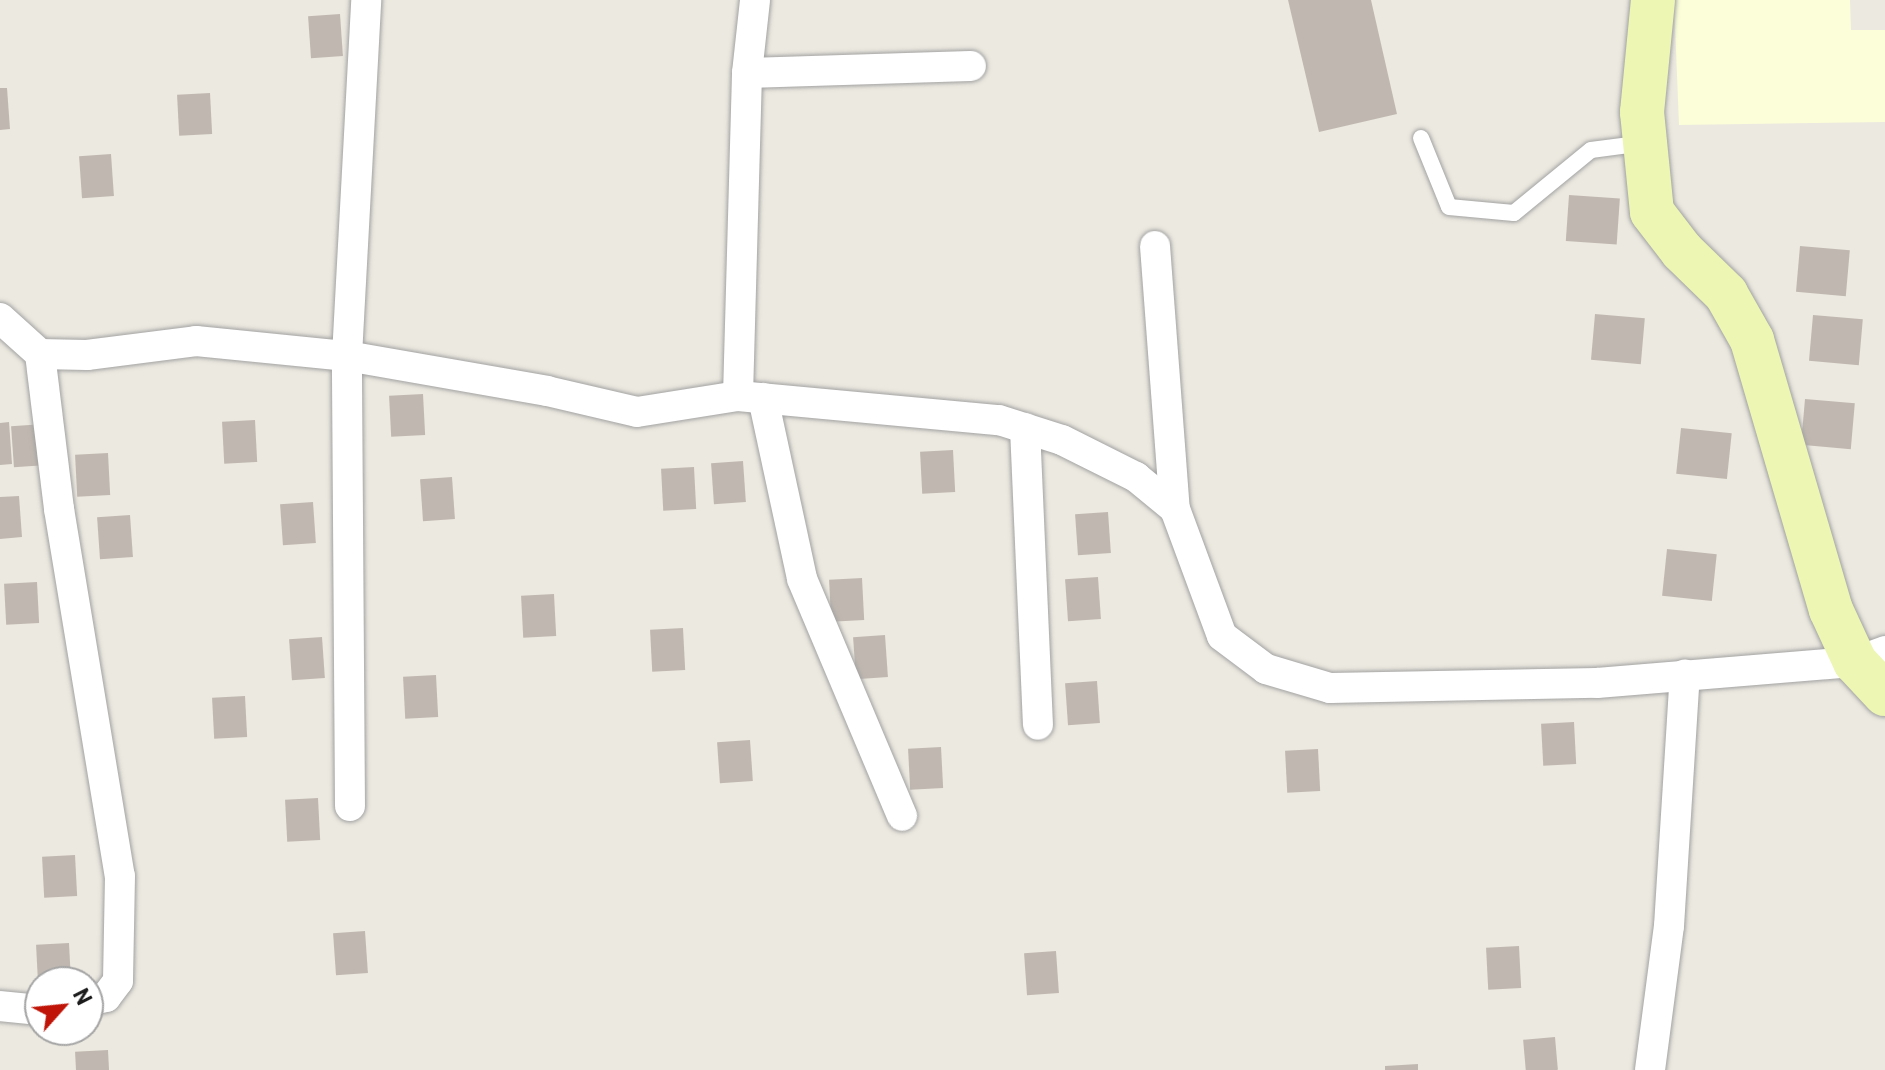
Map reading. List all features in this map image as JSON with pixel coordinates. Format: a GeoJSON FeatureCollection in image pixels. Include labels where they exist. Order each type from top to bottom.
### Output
{"type":"FeatureCollection","features":[{"type":"Feature","properties":{"kind":"street"},"geometry":{"type":"LineString","coordinates":[[350,806],[347,356],[366,0]]}},
{"type":"Feature","properties":{"kind":"street"},"geometry":{"type":"LineString","coordinates":[[755,0],[747,73],[751,397],[802,579],[902,816]]}},
{"type":"Feature","properties":{"kind":"street"},"geometry":{"type":"LineString","coordinates":[[1653,0],[1642,112],[1652,212],[1682,251],[1726,294],[1752,340],[1831,610],[1870,656],[1885,694]]}},
{"type":"Feature","properties":{"kind":"street"},"geometry":{"type":"LineString","coordinates":[[747,73],[971,66]]}},
{"type":"Feature","properties":{"kind":"street"},"geometry":{"type":"LineString","coordinates":[[1155,246],[1175,509],[1222,636],[1266,669],[1330,688],[1597,683],[1870,656]]}},
{"type":"Feature","properties":{"kind":"street"},"geometry":{"type":"LineString","coordinates":[[0,318],[40,354],[87,355],[196,341],[347,356],[547,391],[637,412],[751,397],[999,420],[1062,440],[1136,477],[1175,509]]}},
{"type":"Feature","properties":{"kind":"street"},"geometry":{"type":"LineString","coordinates":[[40,354],[59,509],[120,876],[118,981],[104,997]]}},
{"type":"Feature","properties":{"kind":"street"},"geometry":{"type":"LineString","coordinates":[[1025,428],[1038,725]]}},
{"type":"Feature","properties":{"kind":"street"},"geometry":{"type":"LineString","coordinates":[[1650,1070],[1669,926],[1685,675]]}},
{"type":"Feature","properties":{"kind":"street"},"geometry":{"type":"LineString","coordinates":[[0,1006],[24,1008]]}},
{"type":"Feature","properties":{"kind":"lane"},"geometry":{"type":"LineString","coordinates":[[1421,138],[1449,207],[1514,213],[1591,150],[1645,143]]}},
{"type":"Feature","properties":{"kind":"shaded area"},"geometry":{"type":"Polygon","coordinates":[[[1674,0],[1850,0],[1851,30],[1885,30],[1885,122],[1679,125],[1674,0]]]}},
{"type":"Feature","properties":{"kind":"building"},"geometry":{"type":"Polygon","coordinates":[[[1288,0],[1371,0],[1397,114],[1319,132],[1288,0]]]}},
{"type":"Feature","properties":{"kind":"building"},"geometry":{"type":"Polygon","coordinates":[[[340,14],[343,56],[311,58],[308,16],[340,14]]]}},
{"type":"Feature","properties":{"kind":"building"},"geometry":{"type":"Polygon","coordinates":[[[0,88],[7,88],[10,129],[0,130],[0,88]]]}},
{"type":"Feature","properties":{"kind":"building"},"geometry":{"type":"Polygon","coordinates":[[[210,93],[212,134],[179,136],[177,95],[210,93]]]}},
{"type":"Feature","properties":{"kind":"building"},"geometry":{"type":"Polygon","coordinates":[[[111,154],[114,196],[82,198],[79,156],[111,154]]]}},
{"type":"Feature","properties":{"kind":"building"},"geometry":{"type":"Polygon","coordinates":[[[1569,195],[1620,199],[1617,244],[1566,241],[1569,195]]]}},
{"type":"Feature","properties":{"kind":"building"},"geometry":{"type":"Polygon","coordinates":[[[1800,246],[1850,250],[1846,296],[1796,292],[1800,246]]]}},
{"type":"Feature","properties":{"kind":"building"},"geometry":{"type":"Polygon","coordinates":[[[1595,314],[1645,318],[1641,364],[1591,360],[1595,314]]]}},
{"type":"Feature","properties":{"kind":"building"},"geometry":{"type":"Polygon","coordinates":[[[1813,315],[1863,319],[1859,365],[1809,361],[1813,315]]]}},
{"type":"Feature","properties":{"kind":"building"},"geometry":{"type":"Polygon","coordinates":[[[423,394],[425,435],[391,437],[389,396],[423,394]]]}},
{"type":"Feature","properties":{"kind":"building"},"geometry":{"type":"Polygon","coordinates":[[[1805,399],[1855,403],[1851,449],[1801,445],[1805,399]]]}},
{"type":"Feature","properties":{"kind":"building"},"geometry":{"type":"Polygon","coordinates":[[[255,420],[257,462],[224,464],[222,422],[255,420]]]}},
{"type":"Feature","properties":{"kind":"building"},"geometry":{"type":"Polygon","coordinates":[[[9,422],[12,464],[0,465],[0,423],[9,422]]]}},
{"type":"Feature","properties":{"kind":"building"},"geometry":{"type":"Polygon","coordinates":[[[44,424],[47,465],[14,467],[11,426],[44,424]]]}},
{"type":"Feature","properties":{"kind":"building"},"geometry":{"type":"Polygon","coordinates":[[[1681,428],[1732,433],[1727,479],[1676,474],[1681,428]]]}},
{"type":"Feature","properties":{"kind":"building"},"geometry":{"type":"Polygon","coordinates":[[[953,450],[955,492],[922,494],[920,452],[953,450]]]}},
{"type":"Feature","properties":{"kind":"building"},"geometry":{"type":"Polygon","coordinates":[[[108,453],[110,495],[77,497],[75,455],[108,453]]]}},
{"type":"Feature","properties":{"kind":"building"},"geometry":{"type":"Polygon","coordinates":[[[743,461],[746,502],[714,504],[711,463],[743,461]]]}},
{"type":"Feature","properties":{"kind":"building"},"geometry":{"type":"Polygon","coordinates":[[[694,467],[696,509],[663,511],[661,469],[694,467]]]}},
{"type":"Feature","properties":{"kind":"building"},"geometry":{"type":"Polygon","coordinates":[[[452,477],[455,519],[423,521],[420,479],[452,477]]]}},
{"type":"Feature","properties":{"kind":"building"},"geometry":{"type":"Polygon","coordinates":[[[19,496],[22,537],[0,539],[0,497],[19,496]]]}},
{"type":"Feature","properties":{"kind":"building"},"geometry":{"type":"Polygon","coordinates":[[[313,502],[316,543],[283,545],[280,504],[313,502]]]}},
{"type":"Feature","properties":{"kind":"building"},"geometry":{"type":"Polygon","coordinates":[[[1108,512],[1111,553],[1078,555],[1075,514],[1108,512]]]}},
{"type":"Feature","properties":{"kind":"building"},"geometry":{"type":"Polygon","coordinates":[[[130,515],[133,557],[100,559],[97,517],[130,515]]]}},
{"type":"Feature","properties":{"kind":"building"},"geometry":{"type":"Polygon","coordinates":[[[1667,549],[1717,554],[1712,601],[1662,596],[1667,549]]]}},
{"type":"Feature","properties":{"kind":"building"},"geometry":{"type":"Polygon","coordinates":[[[1098,577],[1101,619],[1068,621],[1065,579],[1098,577]]]}},
{"type":"Feature","properties":{"kind":"building"},"geometry":{"type":"Polygon","coordinates":[[[862,578],[864,620],[831,622],[829,580],[862,578]]]}},
{"type":"Feature","properties":{"kind":"building"},"geometry":{"type":"Polygon","coordinates":[[[37,582],[39,623],[6,625],[4,584],[37,582]]]}},
{"type":"Feature","properties":{"kind":"building"},"geometry":{"type":"Polygon","coordinates":[[[554,594],[556,636],[523,638],[521,596],[554,594]]]}},
{"type":"Feature","properties":{"kind":"building"},"geometry":{"type":"Polygon","coordinates":[[[683,628],[685,670],[652,672],[650,630],[683,628]]]}},
{"type":"Feature","properties":{"kind":"building"},"geometry":{"type":"Polygon","coordinates":[[[885,635],[888,677],[856,679],[853,637],[885,635]]]}},
{"type":"Feature","properties":{"kind":"building"},"geometry":{"type":"Polygon","coordinates":[[[322,637],[325,678],[292,680],[289,639],[322,637]]]}},
{"type":"Feature","properties":{"kind":"building"},"geometry":{"type":"Polygon","coordinates":[[[436,675],[438,717],[405,719],[403,677],[436,675]]]}},
{"type":"Feature","properties":{"kind":"building"},"geometry":{"type":"Polygon","coordinates":[[[1097,681],[1100,723],[1068,725],[1065,683],[1097,681]]]}},
{"type":"Feature","properties":{"kind":"building"},"geometry":{"type":"Polygon","coordinates":[[[245,696],[247,737],[214,739],[212,698],[245,696]]]}},
{"type":"Feature","properties":{"kind":"building"},"geometry":{"type":"Polygon","coordinates":[[[1574,722],[1576,764],[1543,766],[1541,724],[1574,722]]]}},
{"type":"Feature","properties":{"kind":"building"},"geometry":{"type":"Polygon","coordinates":[[[750,740],[753,781],[720,783],[717,742],[750,740]]]}},
{"type":"Feature","properties":{"kind":"building"},"geometry":{"type":"Polygon","coordinates":[[[941,747],[943,788],[910,790],[908,749],[941,747]]]}},
{"type":"Feature","properties":{"kind":"building"},"geometry":{"type":"Polygon","coordinates":[[[1318,749],[1320,791],[1287,793],[1285,751],[1318,749]]]}},
{"type":"Feature","properties":{"kind":"building"},"geometry":{"type":"Polygon","coordinates":[[[318,798],[320,840],[287,842],[285,800],[318,798]]]}},
{"type":"Feature","properties":{"kind":"building"},"geometry":{"type":"Polygon","coordinates":[[[75,855],[77,896],[44,898],[42,857],[75,855]]]}},
{"type":"Feature","properties":{"kind":"building"},"geometry":{"type":"Polygon","coordinates":[[[365,931],[368,973],[336,975],[333,933],[365,931]]]}},
{"type":"Feature","properties":{"kind":"building"},"geometry":{"type":"Polygon","coordinates":[[[69,943],[70,966],[37,966],[36,945],[69,943]]]}},
{"type":"Feature","properties":{"kind":"building"},"geometry":{"type":"Polygon","coordinates":[[[1519,946],[1521,988],[1488,990],[1486,948],[1519,946]]]}},
{"type":"Feature","properties":{"kind":"building"},"geometry":{"type":"Polygon","coordinates":[[[1056,951],[1059,993],[1027,995],[1024,953],[1056,951]]]}},
{"type":"Feature","properties":{"kind":"building"},"geometry":{"type":"Polygon","coordinates":[[[1555,1037],[1558,1070],[1526,1070],[1523,1040],[1555,1037]]]}},
{"type":"Feature","properties":{"kind":"building"},"geometry":{"type":"Polygon","coordinates":[[[108,1050],[109,1070],[76,1070],[75,1052],[108,1050]]]}},
{"type":"Feature","properties":{"kind":"building"},"geometry":{"type":"Polygon","coordinates":[[[1418,1064],[1418,1070],[1385,1070],[1385,1066],[1418,1064]]]}}]}
